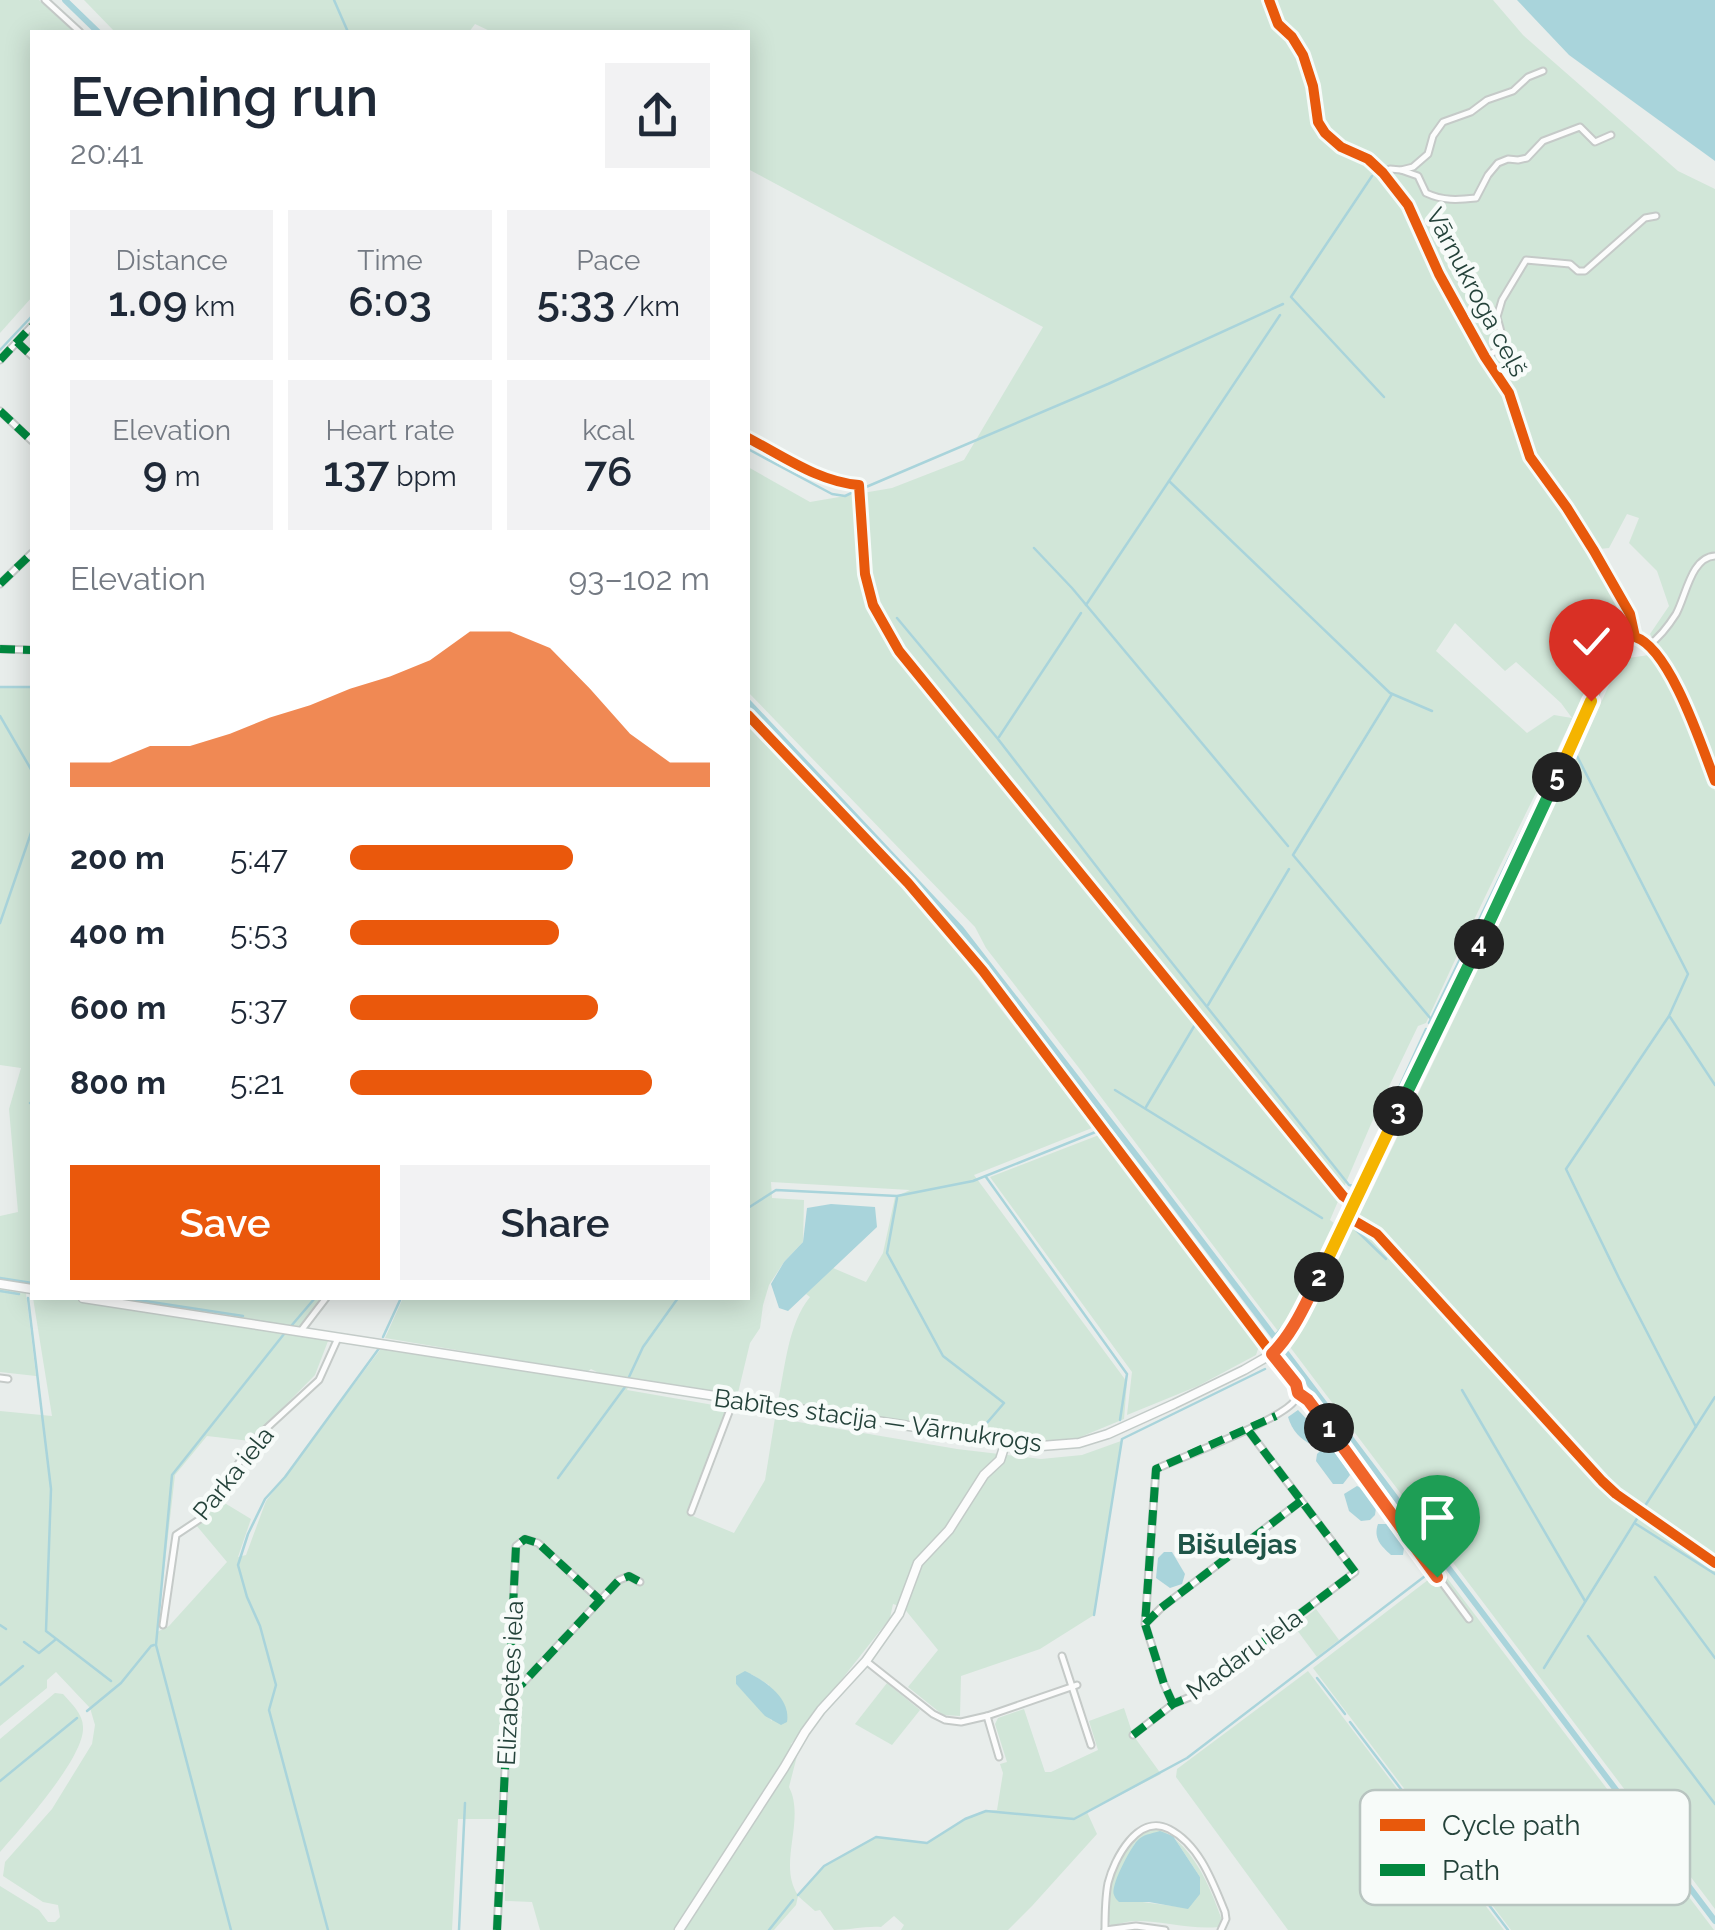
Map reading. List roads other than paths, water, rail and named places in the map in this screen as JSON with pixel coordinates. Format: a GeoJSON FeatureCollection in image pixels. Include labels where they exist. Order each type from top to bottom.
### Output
{"type":"FeatureCollection","features":[{"type":"Feature","properties":{"kind":"main road"},"geometry":{"type":"LineString","coordinates":[[1635,637],[1649,645],[1667,670],[1687,709],[1715,782]]}},
{"type":"Feature","properties":{"kind":"main road","name":"Babītes stacija — Vārnukrogs"},"geometry":{"type":"LineString","coordinates":[[97,1300],[1006,1442],[1061,1446],[1094,1438],[1174,1404],[1272,1354],[1296,1323],[1610,660],[1626,640],[1635,637]]}},
{"type":"Feature","properties":{"kind":"main road"},"geometry":{"type":"LineString","coordinates":[[0,1284],[30,1290]]}},
{"type":"Feature","properties":{"kind":"main road"},"geometry":{"type":"LineString","coordinates":[[680,1930],[805,1732],[866,1661],[899,1614],[918,1563],[949,1530],[978,1484],[1000,1460],[1006,1442]]}},
{"type":"Feature","properties":{"kind":"street"},"geometry":{"type":"LineString","coordinates":[[45,0],[78,30]]}},
{"type":"Feature","properties":{"kind":"street","name":"Vārnukroga ceļš"},"geometry":{"type":"LineString","coordinates":[[1269,0],[1278,24],[1303,55],[1314,86],[1318,122],[1325,133],[1341,147],[1368,159],[1408,205],[1434,264],[1484,357],[1509,394],[1530,457],[1594,551],[1630,614],[1635,637]]}},
{"type":"Feature","properties":{"kind":"street"},"geometry":{"type":"LineString","coordinates":[[1401,170],[1413,167],[1428,154],[1432,136],[1443,122],[1471,112],[1543,71]]}},
{"type":"Feature","properties":{"kind":"street"},"geometry":{"type":"LineString","coordinates":[[1384,173],[1390,169],[1418,176],[1426,193],[1439,199],[1476,198],[1498,163],[1527,158],[1543,141],[1580,127],[1595,142],[1611,135]]}},
{"type":"Feature","properties":{"kind":"street"},"geometry":{"type":"LineString","coordinates":[[1484,357],[1504,343],[1497,317],[1502,300],[1526,260],[1570,264],[1585,271],[1644,218],[1656,216]]}},
{"type":"Feature","properties":{"kind":"street"},"geometry":{"type":"LineString","coordinates":[[0,360],[30,328]]}},
{"type":"Feature","properties":{"kind":"street"},"geometry":{"type":"LineString","coordinates":[[17,342],[30,354]]}},
{"type":"Feature","properties":{"kind":"street"},"geometry":{"type":"LineString","coordinates":[[0,411],[30,439]]}},
{"type":"Feature","properties":{"kind":"street"},"geometry":{"type":"LineString","coordinates":[[750,439],[824,478],[859,486],[865,574],[874,604],[899,651],[1343,1196],[1354,1204]]}},
{"type":"Feature","properties":{"kind":"street"},"geometry":{"type":"LineString","coordinates":[[0,584],[30,555]]}},
{"type":"Feature","properties":{"kind":"street"},"geometry":{"type":"LineString","coordinates":[[1649,645],[1658,639],[1678,610],[1702,560],[1715,556]]}},
{"type":"Feature","properties":{"kind":"street"},"geometry":{"type":"LineString","coordinates":[[0,649],[30,650]]}},
{"type":"Feature","properties":{"kind":"street"},"geometry":{"type":"LineString","coordinates":[[750,716],[908,883],[984,971],[1296,1384],[1296,1400],[1289,1406],[1248,1430],[1156,1469],[1144,1624],[1174,1704]]}},
{"type":"Feature","properties":{"kind":"street"},"geometry":{"type":"LineString","coordinates":[[1348,1217],[1376,1234],[1602,1481],[1715,1563]]}},
{"type":"Feature","properties":{"kind":"street"},"geometry":{"type":"LineString","coordinates":[[300,1332],[324,1300]]}},
{"type":"Feature","properties":{"kind":"street","name":"Parka iela"},"geometry":{"type":"LineString","coordinates":[[163,1624],[176,1534],[200,1518],[256,1438],[319,1380],[339,1336]]}},
{"type":"Feature","properties":{"kind":"street"},"geometry":{"type":"LineString","coordinates":[[1298,1393],[1308,1400],[1469,1619]]}},
{"type":"Feature","properties":{"kind":"street"},"geometry":{"type":"LineString","coordinates":[[691,1512],[734,1399]]}},
{"type":"Feature","properties":{"kind":"street"},"geometry":{"type":"LineString","coordinates":[[1144,1624],[1300,1501],[1248,1430]]}},
{"type":"Feature","properties":{"kind":"street","name":"Madaru iela"},"geometry":{"type":"LineString","coordinates":[[1133,1735],[1174,1704],[1190,1697],[1355,1572],[1300,1501]]}},
{"type":"Feature","properties":{"kind":"street","name":"Elizabetes iela"},"geometry":{"type":"LineString","coordinates":[[498,1930],[516,1546],[532,1539],[538,1542],[600,1600]]}},
{"type":"Feature","properties":{"kind":"street"},"geometry":{"type":"LineString","coordinates":[[510,1686],[522,1684],[624,1576],[640,1582]]}},
{"type":"Feature","properties":{"kind":"street"},"geometry":{"type":"LineString","coordinates":[[1146,1600],[1161,1608]]}},
{"type":"Feature","properties":{"kind":"street"},"geometry":{"type":"LineString","coordinates":[[1062,1656],[1092,1745]]}},
{"type":"Feature","properties":{"kind":"street"},"geometry":{"type":"LineString","coordinates":[[866,1661],[933,1714],[961,1722],[1074,1686]]}},
{"type":"Feature","properties":{"kind":"street"},"geometry":{"type":"LineString","coordinates":[[986,1716],[999,1758]]}},
{"type":"Feature","properties":{"kind":"street"},"geometry":{"type":"LineString","coordinates":[[1165,1930],[1136,1926],[1105,1930],[1106,1899],[1114,1866],[1136,1834],[1154,1825],[1168,1828],[1183,1839],[1204,1866],[1225,1912],[1220,1930]]}},
{"type":"Feature","properties":{"kind":"water"},"geometry":{"type":"Polygon","coordinates":[[[1517,0],[1715,0],[1715,161],[1569,55],[1517,0]]]}},
{"type":"Feature","properties":{"kind":"water"},"geometry":{"type":"Polygon","coordinates":[[[831,1204],[875,1207],[877,1227],[788,1311],[779,1308],[771,1284],[803,1242],[807,1208],[831,1204]]]}},
{"type":"Feature","properties":{"kind":"water"},"geometry":{"type":"Polygon","coordinates":[[[1298,1410],[1317,1430],[1320,1439],[1313,1445],[1300,1437],[1290,1422],[1288,1417],[1298,1410]]]}},
{"type":"Feature","properties":{"kind":"water"},"geometry":{"type":"Polygon","coordinates":[[[1324,1447],[1331,1448],[1349,1472],[1343,1484],[1333,1484],[1316,1461],[1324,1447]]]}},
{"type":"Feature","properties":{"kind":"water"},"geometry":{"type":"Polygon","coordinates":[[[1357,1486],[1365,1490],[1376,1508],[1370,1520],[1361,1521],[1349,1511],[1344,1494],[1357,1486]]]}},
{"type":"Feature","properties":{"kind":"water"},"geometry":{"type":"Polygon","coordinates":[[[1378,1524],[1388,1524],[1404,1548],[1403,1555],[1391,1555],[1381,1545],[1378,1524]]]}},
{"type":"Feature","properties":{"kind":"water"},"geometry":{"type":"Polygon","coordinates":[[[1164,1552],[1172,1552],[1185,1574],[1182,1584],[1170,1588],[1156,1578],[1158,1558],[1164,1552]]]}},
{"type":"Feature","properties":{"kind":"water"},"geometry":{"type":"Polygon","coordinates":[[[745,1671],[780,1698],[787,1722],[781,1725],[765,1716],[736,1684],[736,1676],[745,1671]]]}},
{"type":"Feature","properties":{"kind":"water"},"geometry":{"type":"Polygon","coordinates":[[[1160,1831],[1173,1836],[1200,1877],[1200,1894],[1188,1909],[1149,1902],[1119,1902],[1114,1895],[1118,1876],[1134,1845],[1142,1837],[1160,1831]]]}},
{"type":"Feature","properties":{"kind":"waterway"},"geometry":{"type":"LineString","coordinates":[[65,0],[96,30]]}},
{"type":"Feature","properties":{"kind":"waterway"},"geometry":{"type":"LineString","coordinates":[[334,0],[347,30]]}},
{"type":"Feature","properties":{"kind":"waterway"},"geometry":{"type":"LineString","coordinates":[[1372,176],[1291,297],[1384,397]]}},
{"type":"Feature","properties":{"kind":"waterway"},"geometry":{"type":"LineString","coordinates":[[859,490],[1283,304]]}},
{"type":"Feature","properties":{"kind":"waterway"},"geometry":{"type":"LineString","coordinates":[[1086,605],[1280,315]]}},
{"type":"Feature","properties":{"kind":"waterway"},"geometry":{"type":"LineString","coordinates":[[0,350],[30,318]]}},
{"type":"Feature","properties":{"kind":"waterway"},"geometry":{"type":"LineString","coordinates":[[750,450],[832,494],[845,496],[858,490]]}},
{"type":"Feature","properties":{"kind":"waterway"},"geometry":{"type":"LineString","coordinates":[[1169,481],[1390,693],[1432,711]]}},
{"type":"Feature","properties":{"kind":"waterway"},"geometry":{"type":"LineString","coordinates":[[1034,548],[1288,846]]}},
{"type":"Feature","properties":{"kind":"waterway"},"geometry":{"type":"LineString","coordinates":[[999,737],[1081,613]]}},
{"type":"Feature","properties":{"kind":"waterway"},"geometry":{"type":"LineString","coordinates":[[897,618],[998,739],[1349,1185],[1354,1186]]}},
{"type":"Feature","properties":{"kind":"waterway"},"geometry":{"type":"LineString","coordinates":[[0,687],[30,687]]}},
{"type":"Feature","properties":{"kind":"waterway"},"geometry":{"type":"LineString","coordinates":[[1392,694],[1293,855],[1431,1019]]}},
{"type":"Feature","properties":{"kind":"waterway"},"geometry":{"type":"LineString","coordinates":[[750,704],[961,929],[1276,1339]]}},
{"type":"Feature","properties":{"kind":"waterway"},"geometry":{"type":"LineString","coordinates":[[0,716],[30,768]]}},
{"type":"Feature","properties":{"kind":"waterway"},"geometry":{"type":"LineString","coordinates":[[1429,1023],[1571,730]]}},
{"type":"Feature","properties":{"kind":"waterway"},"geometry":{"type":"LineString","coordinates":[[1576,754],[1688,974],[1669,1016],[1566,1169],[1696,1427]]}},
{"type":"Feature","properties":{"kind":"waterway"},"geometry":{"type":"LineString","coordinates":[[0,923],[30,836]]}},
{"type":"Feature","properties":{"kind":"waterway"},"geometry":{"type":"LineString","coordinates":[[1208,1005],[1289,869]]}},
{"type":"Feature","properties":{"kind":"waterway"},"geometry":{"type":"LineString","coordinates":[[1670,1017],[1715,1085]]}},
{"type":"Feature","properties":{"kind":"waterway"},"geometry":{"type":"LineString","coordinates":[[1146,1107],[1196,1023]]}},
{"type":"Feature","properties":{"kind":"waterway"},"geometry":{"type":"LineString","coordinates":[[1350,1194],[1426,1029]]}},
{"type":"Feature","properties":{"kind":"waterway"},"geometry":{"type":"LineString","coordinates":[[1115,1090],[1322,1218]]}},
{"type":"Feature","properties":{"kind":"waterway"},"geometry":{"type":"LineString","coordinates":[[750,1207],[776,1190],[897,1196],[973,1181],[1113,1125]]}},
{"type":"Feature","properties":{"kind":"waterway"},"geometry":{"type":"LineString","coordinates":[[986,1177],[1127,1374],[1120,1420]]}},
{"type":"Feature","properties":{"kind":"waterway"},"geometry":{"type":"LineString","coordinates":[[897,1198],[887,1253],[943,1356],[1004,1403],[980,1431]]}},
{"type":"Feature","properties":{"kind":"waterway"},"geometry":{"type":"LineString","coordinates":[[1274,1336],[1302,1295],[1342,1209]]}},
{"type":"Feature","properties":{"kind":"waterway"},"geometry":{"type":"LineString","coordinates":[[1353,1227],[1386,1259]]}},
{"type":"Feature","properties":{"kind":"waterway"},"geometry":{"type":"LineString","coordinates":[[0,1278],[30,1283]]}},
{"type":"Feature","properties":{"kind":"waterway"},"geometry":{"type":"LineString","coordinates":[[0,1291],[19,1294]]}},
{"type":"Feature","properties":{"kind":"waterway"},"geometry":{"type":"LineString","coordinates":[[28,1298],[51,1489],[46,1631],[111,1681]]}},
{"type":"Feature","properties":{"kind":"waterway"},"geometry":{"type":"LineString","coordinates":[[138,1300],[243,1316]]}},
{"type":"Feature","properties":{"kind":"waterway"},"geometry":{"type":"LineString","coordinates":[[292,1325],[313,1300]]}},
{"type":"Feature","properties":{"kind":"waterway"},"geometry":{"type":"LineString","coordinates":[[383,1337],[400,1300]]}},
{"type":"Feature","properties":{"kind":"waterway"},"geometry":{"type":"LineString","coordinates":[[629,1377],[643,1347],[677,1300]]}},
{"type":"Feature","properties":{"kind":"waterway"},"geometry":{"type":"LineString","coordinates":[[231,1930],[156,1645],[172,1475],[284,1334]]}},
{"type":"Feature","properties":{"kind":"waterway"},"geometry":{"type":"LineString","coordinates":[[328,1930],[269,1710],[276,1685],[238,1565],[265,1499],[380,1347]]}},
{"type":"Feature","properties":{"kind":"waterway"},"geometry":{"type":"LineString","coordinates":[[1287,1354],[1616,1790]]}},
{"type":"Feature","properties":{"kind":"waterway"},"geometry":{"type":"LineString","coordinates":[[1094,1615],[1122,1439],[1265,1369]]}},
{"type":"Feature","properties":{"kind":"waterway"},"geometry":{"type":"LineString","coordinates":[[558,1478],[625,1387]]}},
{"type":"Feature","properties":{"kind":"waterway"},"geometry":{"type":"LineString","coordinates":[[1462,1390],[1585,1601]]}},
{"type":"Feature","properties":{"kind":"waterway"},"geometry":{"type":"LineString","coordinates":[[1643,1509],[1715,1397]]}},
{"type":"Feature","properties":{"kind":"waterway"},"geometry":{"type":"LineString","coordinates":[[1544,1668],[1638,1517]]}},
{"type":"Feature","properties":{"kind":"waterway"},"geometry":{"type":"LineString","coordinates":[[1636,1524],[1715,1574]]}},
{"type":"Feature","properties":{"kind":"waterway"},"geometry":{"type":"LineString","coordinates":[[1436,1568],[1443,1563]]}},
{"type":"Feature","properties":{"kind":"waterway"},"geometry":{"type":"LineString","coordinates":[[798,1895],[824,1866],[876,1837],[927,1843],[986,1811],[1074,1819],[1187,1758],[1429,1573]]}},
{"type":"Feature","properties":{"kind":"waterway"},"geometry":{"type":"LineString","coordinates":[[1655,1577],[1715,1658]]}},
{"type":"Feature","properties":{"kind":"waterway"},"geometry":{"type":"LineString","coordinates":[[0,1625],[6,1629]]}},
{"type":"Feature","properties":{"kind":"waterway"},"geometry":{"type":"LineString","coordinates":[[1588,1636],[1715,1804]]}},
{"type":"Feature","properties":{"kind":"waterway"},"geometry":{"type":"LineString","coordinates":[[24,1642],[39,1653],[55,1640]]}},
{"type":"Feature","properties":{"kind":"waterway"},"geometry":{"type":"LineString","coordinates":[[87,1711],[121,1683],[154,1645]]}},
{"type":"Feature","properties":{"kind":"waterway"},"geometry":{"type":"LineString","coordinates":[[0,1685],[23,1666]]}},
{"type":"Feature","properties":{"kind":"waterway"},"geometry":{"type":"LineString","coordinates":[[1317,1678],[1345,1714]]}},
{"type":"Feature","properties":{"kind":"waterway"},"geometry":{"type":"LineString","coordinates":[[0,1781],[77,1718]]}},
{"type":"Feature","properties":{"kind":"waterway"},"geometry":{"type":"LineString","coordinates":[[1350,1722],[1402,1790]]}},
{"type":"Feature","properties":{"kind":"waterway"},"geometry":{"type":"LineString","coordinates":[[459,1930],[465,1803]]}},
{"type":"Feature","properties":{"kind":"waterway"},"geometry":{"type":"LineString","coordinates":[[1690,1888],[1715,1921]]}},
{"type":"Feature","properties":{"kind":"waterway"},"geometry":{"type":"LineString","coordinates":[[769,1930],[793,1900]]}},
{"type":"Feature","properties":{"kind":"waterway"},"geometry":{"type":"LineString","coordinates":[[1489,1905],[1508,1930]]}},
{"type":"Feature","properties":{"kind":"district","name":"Bišulejas"},"geometry":{"type":"Point","coordinates":[1237,1544]}}]}
